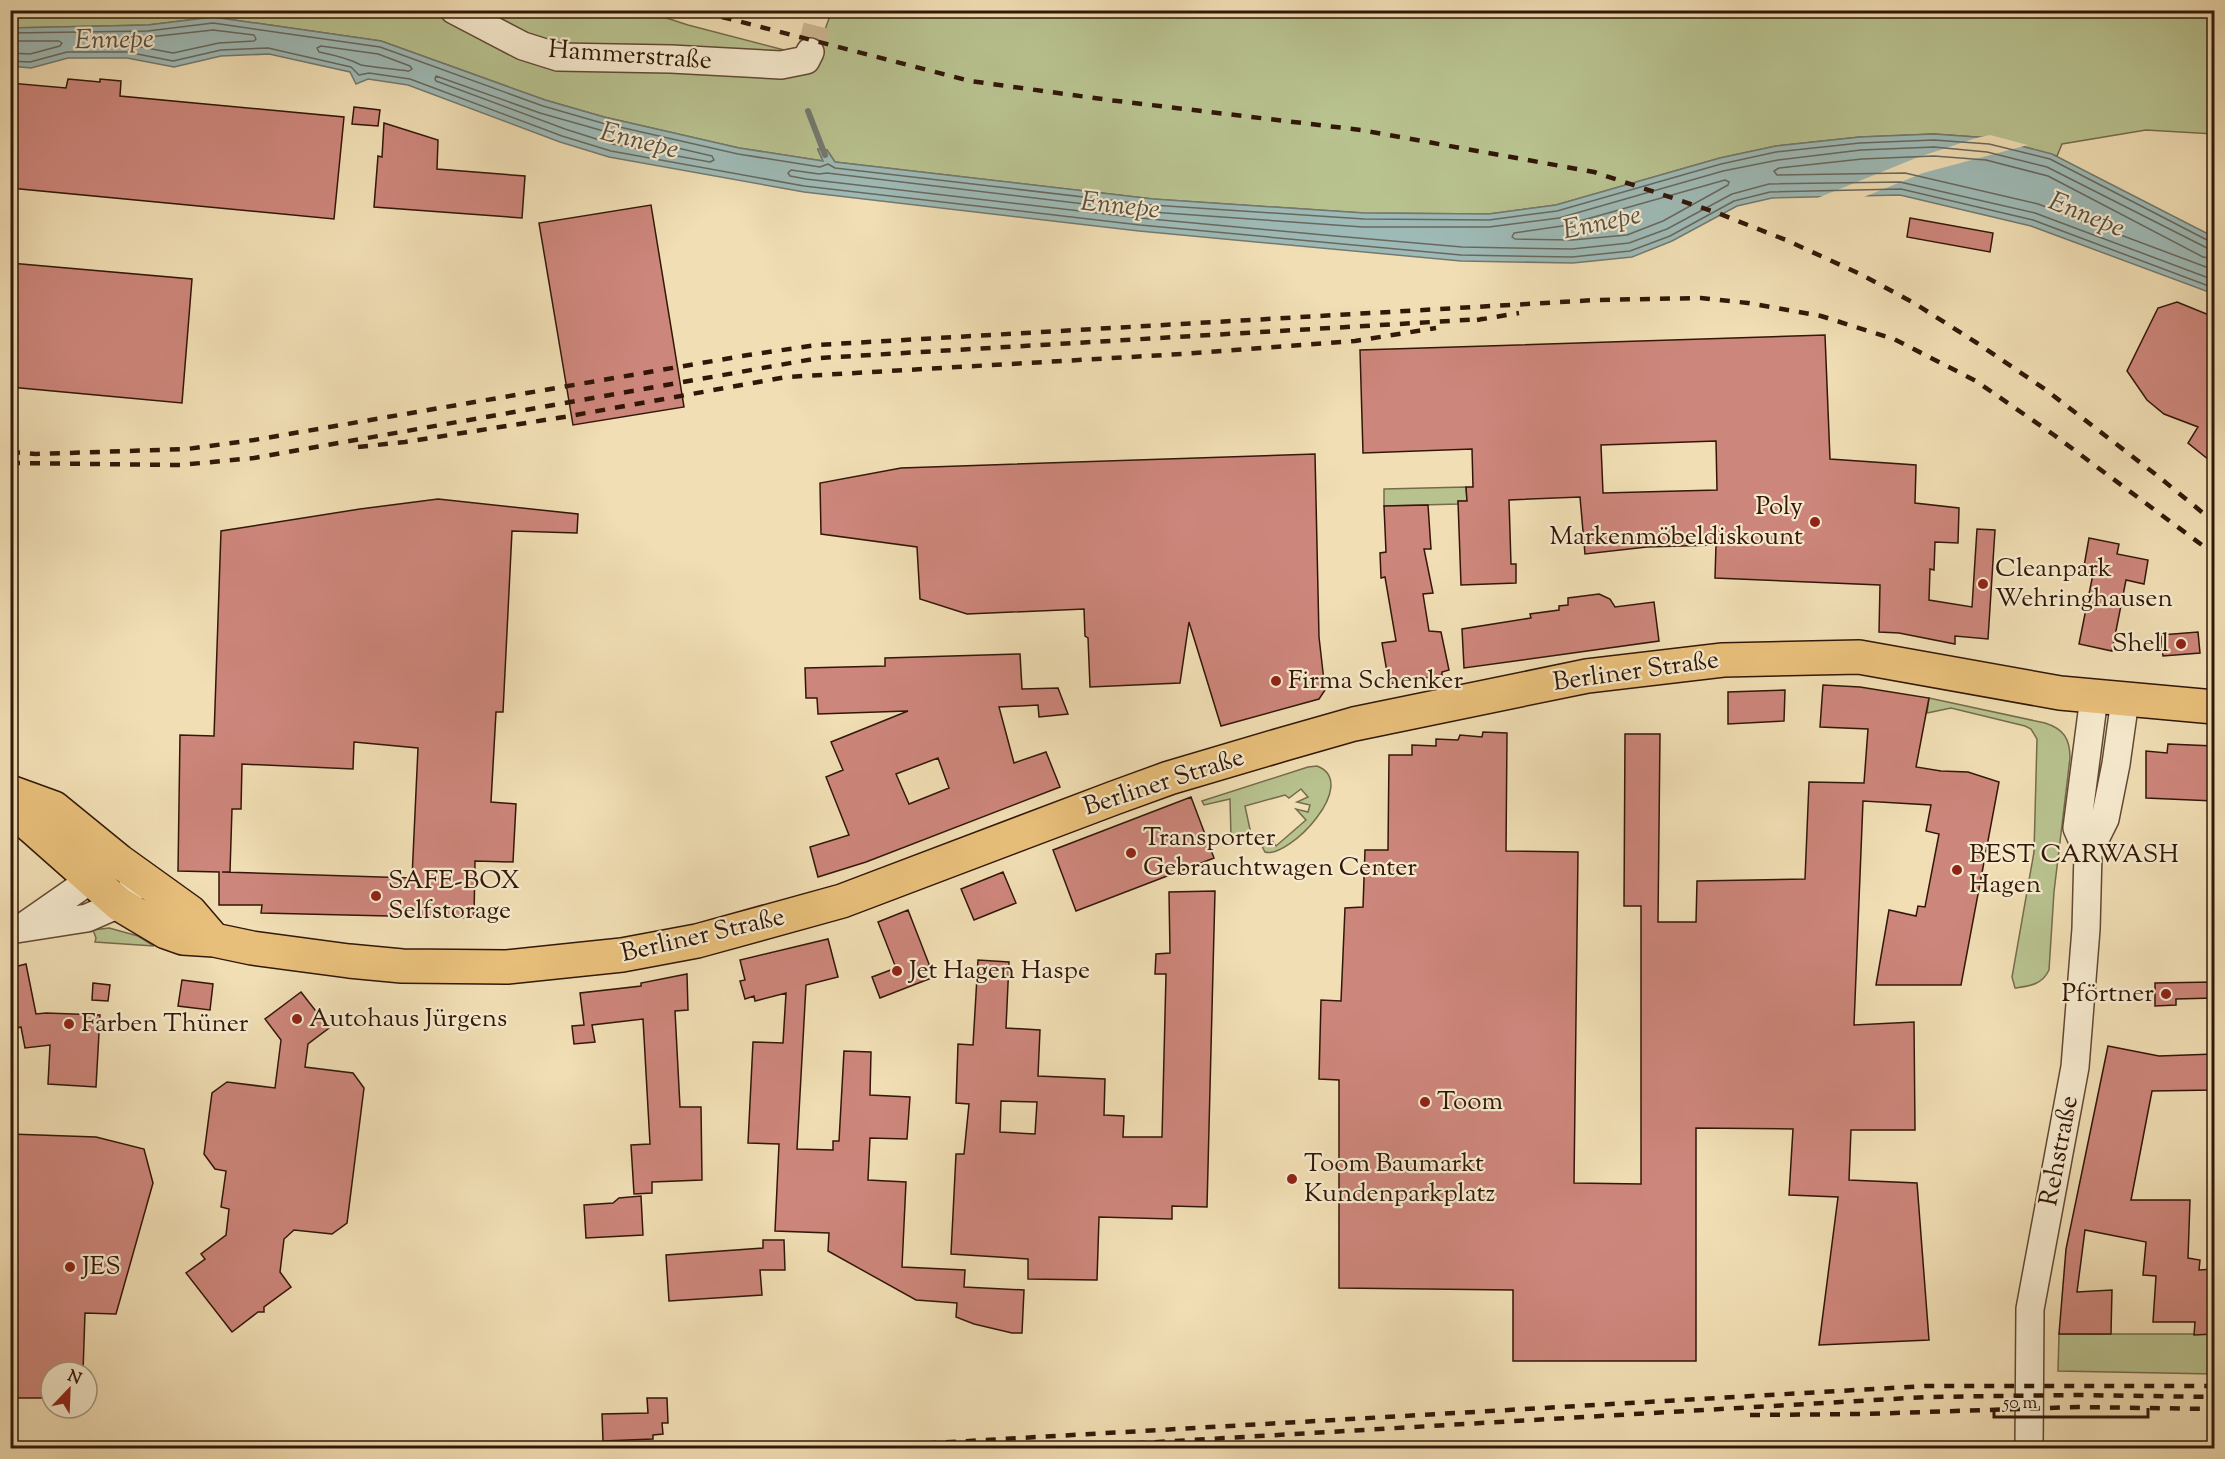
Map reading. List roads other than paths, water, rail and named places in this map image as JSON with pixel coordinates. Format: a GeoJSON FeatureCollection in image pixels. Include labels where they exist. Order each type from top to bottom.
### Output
{"type":"FeatureCollection","features":[{"type":"Feature","properties":{"kind":"main road","name":"Berliner Straße"},"geometry":{"type":"LineString","coordinates":[[10,801],[32,827],[119,904],[166,932],[183,938],[214,940],[252,948],[349,961],[414,966],[507,967],[622,955],[686,943],[842,901],[1169,778],[1354,724],[1587,676],[1723,660],[1859,657],[2060,693],[2214,707]]}},
{"type":"Feature","properties":{"kind":"main road"},"geometry":{"type":"LineString","coordinates":[[10,792],[54,808],[130,869],[190,912],[214,940]]}},
{"type":"Feature","properties":{"kind":"street","name":"Hammerstraße"},"geometry":{"type":"LineString","coordinates":[[454,10],[523,46],[558,57],[671,58],[781,65],[806,60],[810,52]]}},
{"type":"Feature","properties":{"kind":"street","name":"Rehstraße"},"geometry":{"type":"LineString","coordinates":[[2029,1449],[2030,1309],[2075,1067],[2086,930],[2088,853],[2105,819],[2116,764],[2109,698]]}},
{"type":"Feature","properties":{"kind":"street"},"geometry":{"type":"LineString","coordinates":[[16,929],[90,879],[130,869]]}},
{"type":"Feature","properties":{"kind":"street"},"geometry":{"type":"LineString","coordinates":[[16,929],[87,918],[119,904],[130,869]]}},
{"type":"Feature","properties":{"kind":"water","name":"Ennepe"},"geometry":{"type":"Polygon","coordinates":[[[213,17],[381,41],[545,100],[604,117],[739,148],[823,161],[818,149],[827,150],[835,162],[1153,199],[1364,213],[1489,214],[1556,205],[1720,158],[1776,146],[1860,137],[1934,134],[1990,138],[2052,154],[2214,237],[2214,294],[2031,226],[1900,195],[1772,198],[1737,206],[1672,241],[1632,257],[1573,263],[1461,261],[1139,231],[804,192],[609,157],[560,142],[408,85],[368,79],[356,84],[350,72],[269,54],[221,56],[174,67],[127,58],[68,58],[31,68],[11,66],[10,28],[148,25],[213,17]]]}},
{"type":"Feature","properties":{"kind":"waterway"},"geometry":{"type":"LineString","coordinates":[[808,111],[825,155]]}},
{"type":"Feature","properties":{"kind":"tunnel"},"geometry":{"type":"LineString","coordinates":[[810,52],[821,10]]}},
{"type":"Feature","properties":{"kind":"railway"},"geometry":{"type":"LineString","coordinates":[[703,10],[722,17],[970,81],[1361,130],[1594,172],[1715,212],[1786,240],[1860,274],[1914,303],[2046,390],[2214,522]]}},
{"type":"Feature","properties":{"kind":"railway"},"geometry":{"type":"LineString","coordinates":[[10,452],[36,454],[187,449],[254,440],[817,345],[1596,300],[1701,298],[1748,303],[1821,316],[1894,339],[1976,381],[2054,435],[2214,554]]}},
{"type":"Feature","properties":{"kind":"railway"},"geometry":{"type":"LineString","coordinates":[[1477,320],[1519,313]]}},
{"type":"Feature","properties":{"kind":"railway"},"geometry":{"type":"LineString","coordinates":[[10,463],[180,465],[254,458],[819,358],[1483,319]]}},
{"type":"Feature","properties":{"kind":"railway"},"geometry":{"type":"LineString","coordinates":[[358,447],[405,442],[564,417],[786,377],[1182,354],[1355,341],[1436,328]]}},
{"type":"Feature","properties":{"kind":"railway"},"geometry":{"type":"LineString","coordinates":[[846,1448],[1926,1386],[2214,1386]]}},
{"type":"Feature","properties":{"kind":"railway"},"geometry":{"type":"LineString","coordinates":[[1055,1448],[1926,1397],[2077,1395],[2214,1397]]}},
{"type":"Feature","properties":{"kind":"railway"},"geometry":{"type":"LineString","coordinates":[[1750,1415],[2078,1407],[2214,1409]]}},
{"type":"Feature","properties":{"kind":"place","name":"Poly Markenmöbeldiskount"},"geometry":{"type":"Point","coordinates":[1815,522]}},
{"type":"Feature","properties":{"kind":"place","name":"Cleanpark Wehringhausen"},"geometry":{"type":"Point","coordinates":[1983,584]}},
{"type":"Feature","properties":{"kind":"place","name":"Shell"},"geometry":{"type":"Point","coordinates":[2181,644]}},
{"type":"Feature","properties":{"kind":"place","name":"Firma Schenker"},"geometry":{"type":"Point","coordinates":[1276,681]}},
{"type":"Feature","properties":{"kind":"place","name":"Transporter Gebrauchtwagen Center"},"geometry":{"type":"Point","coordinates":[1131,853]}},
{"type":"Feature","properties":{"kind":"place","name":"BEST CARWASH Hagen"},"geometry":{"type":"Point","coordinates":[1957,870]}},
{"type":"Feature","properties":{"kind":"place","name":"SAFE-BOX Selfstorage"},"geometry":{"type":"Point","coordinates":[376,896]}},
{"type":"Feature","properties":{"kind":"place","name":"Jet Hagen Haspe"},"geometry":{"type":"Point","coordinates":[897,971]}},
{"type":"Feature","properties":{"kind":"place","name":"Pförtner"},"geometry":{"type":"Point","coordinates":[2166,994]}},
{"type":"Feature","properties":{"kind":"place","name":"Autohaus Jürgens"},"geometry":{"type":"Point","coordinates":[297,1019]}},
{"type":"Feature","properties":{"kind":"place","name":"Farben Thüner"},"geometry":{"type":"Point","coordinates":[69,1024]}},
{"type":"Feature","properties":{"kind":"place","name":"Toom"},"geometry":{"type":"Point","coordinates":[1425,1102]}},
{"type":"Feature","properties":{"kind":"place","name":"Toom Baumarkt Kundenparkplatz"},"geometry":{"type":"Point","coordinates":[1292,1179]}},
{"type":"Feature","properties":{"kind":"place","name":"JES"},"geometry":{"type":"Point","coordinates":[70,1267]}}]}
